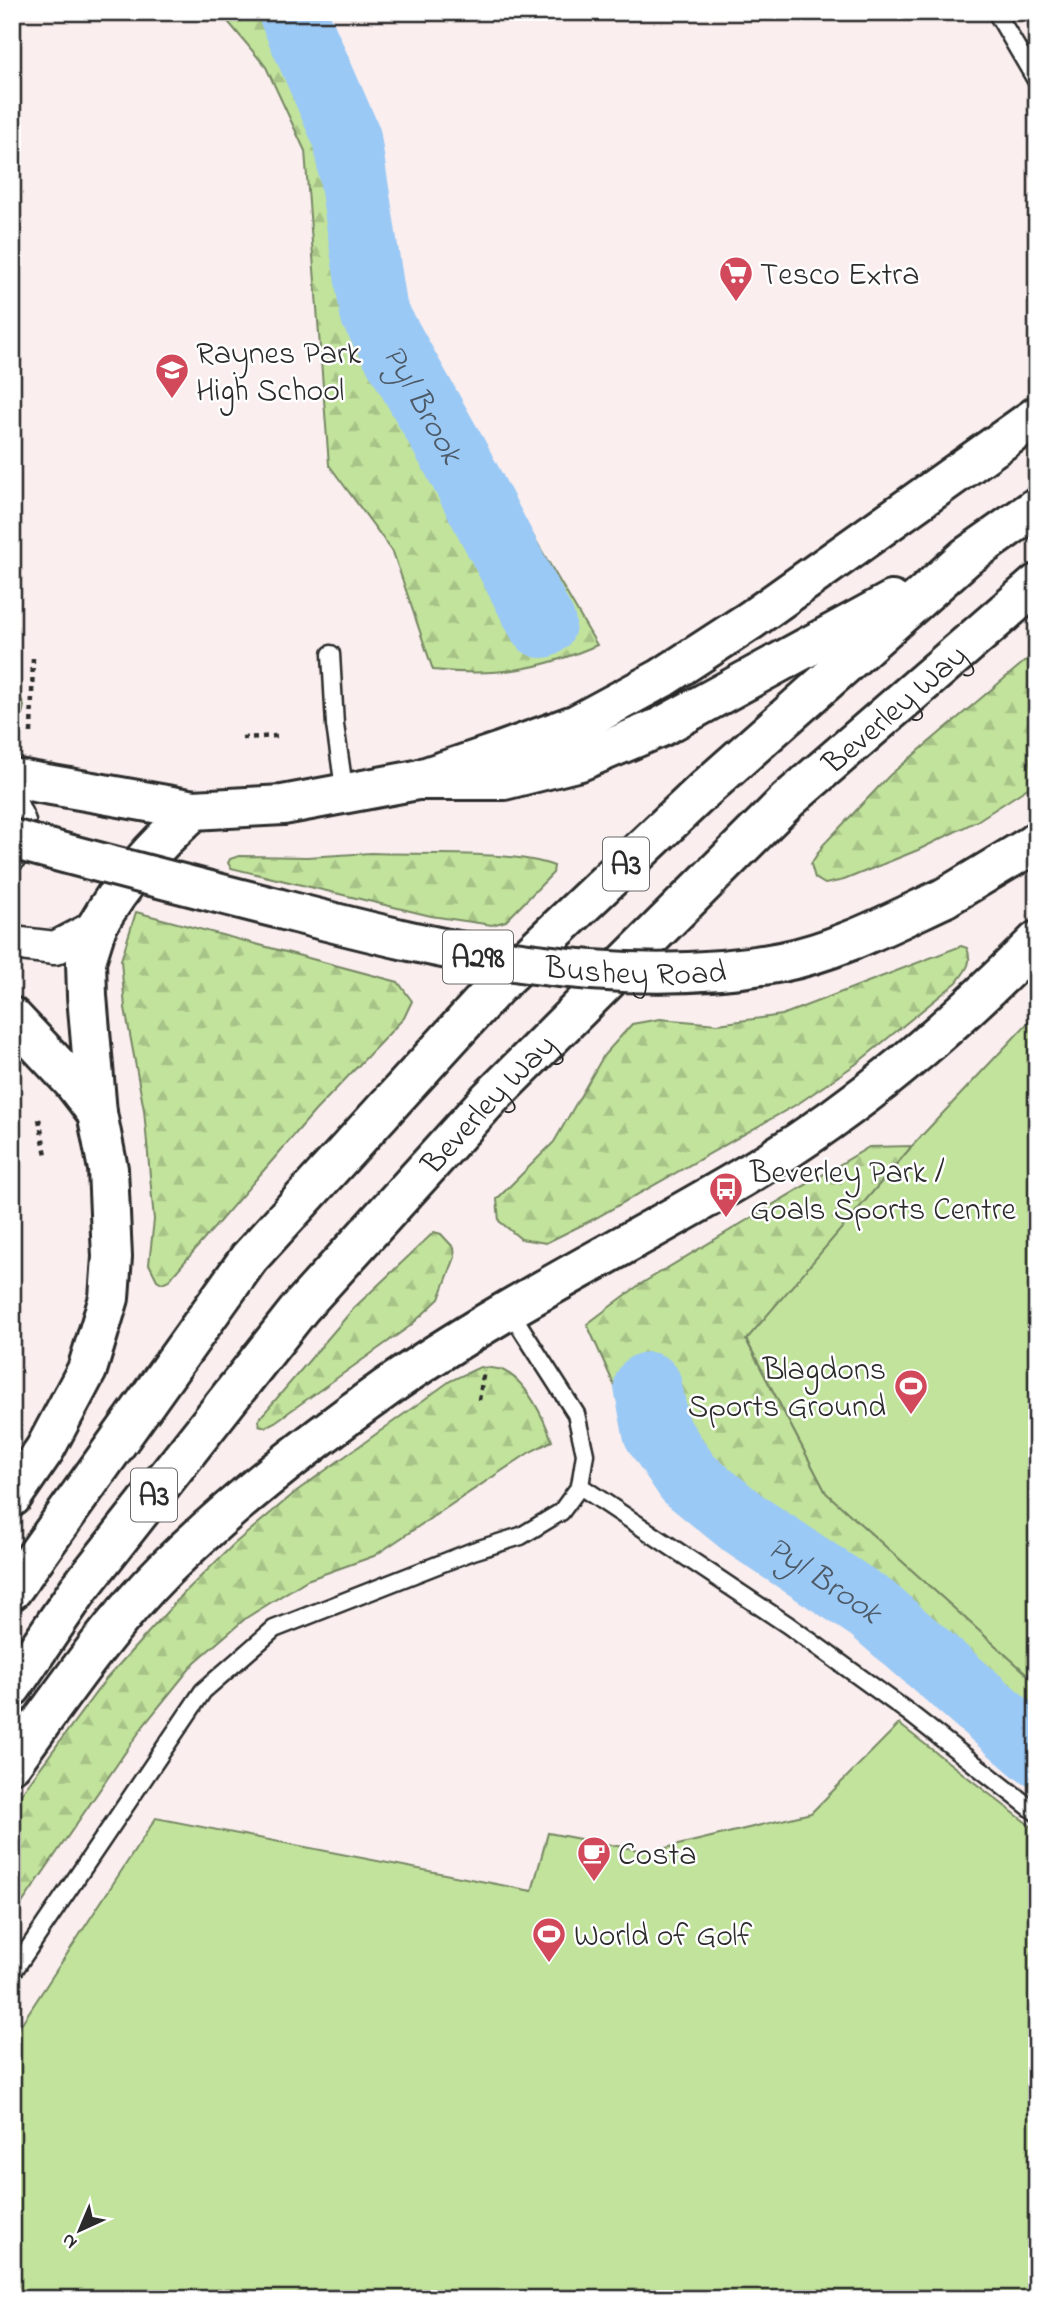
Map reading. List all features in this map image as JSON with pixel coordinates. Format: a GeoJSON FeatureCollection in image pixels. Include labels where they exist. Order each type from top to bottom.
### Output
{"type":"FeatureCollection","features":[{"type":"Feature","properties":{"kind":"main road"},"geometry":{"type":"LineString","coordinates":[[12,779],[194,810],[283,805],[417,780],[577,724],[662,678],[751,620],[1037,416]]}},
{"type":"Feature","properties":{"kind":"main road","name":"Beverley Way"},"geometry":{"type":"LineString","coordinates":[[12,1590],[250,1258],[497,986],[706,788],[966,557],[1037,507]]}},
{"type":"Feature","properties":{"kind":"main road"},"geometry":{"type":"LineString","coordinates":[[417,780],[504,780],[580,761],[661,727],[850,625],[966,557]]}},
{"type":"Feature","properties":{"kind":"main road","name":"Beverley Way"},"geometry":{"type":"LineString","coordinates":[[12,1688],[79,1589],[301,1307],[489,1099],[788,800],[1037,584]]}},
{"type":"Feature","properties":{"kind":"main road"},"geometry":{"type":"LineString","coordinates":[[12,1497],[45,1449],[87,1370],[109,1298],[112,1257],[108,1169],[97,1113],[86,961],[97,926],[114,895],[145,856],[194,810]]}},
{"type":"Feature","properties":{"kind":"main road","name":"Bushey Road"},"geometry":{"type":"LineString","coordinates":[[12,839],[378,934],[480,957],[585,970],[659,973],[783,961],[848,942],[944,898],[1035,842]]}},
{"type":"Feature","properties":{"kind":"main road"},"geometry":{"type":"LineString","coordinates":[[12,1763],[94,1652],[163,1570],[254,1489],[388,1387],[510,1311],[755,1170],[877,1088],[971,1007],[1037,941]]}},
{"type":"Feature","properties":{"kind":"main road"},"geometry":{"type":"LineString","coordinates":[[12,1017],[73,1082],[97,1113]]}},
{"type":"Feature","properties":{"kind":"street"},"geometry":{"type":"LineString","coordinates":[[12,807],[19,822],[12,854]]}},
{"type":"Feature","properties":{"kind":"street"},"geometry":{"type":"LineString","coordinates":[[12,943],[55,948],[97,926]]}},
{"type":"Feature","properties":{"kind":"lane"},"geometry":{"type":"LineString","coordinates":[[996,12],[1037,82]]}},
{"type":"Feature","properties":{"kind":"lane"},"geometry":{"type":"LineString","coordinates":[[331,654],[335,725],[345,795]]}},
{"type":"Feature","properties":{"kind":"lane"},"geometry":{"type":"LineString","coordinates":[[12,1973],[203,1691],[274,1629],[473,1551],[521,1536],[561,1511],[580,1486],[585,1454],[576,1414],[510,1311]]}},
{"type":"Feature","properties":{"kind":"lane"},"geometry":{"type":"LineString","coordinates":[[580,1486],[788,1625],[908,1712],[1037,1813]]}},
{"type":"Feature","properties":{"kind":"path"},"geometry":{"type":"LineString","coordinates":[[32,733],[33,657]]}},
{"type":"Feature","properties":{"kind":"path"},"geometry":{"type":"LineString","coordinates":[[242,738],[278,736]]}},
{"type":"Feature","properties":{"kind":"path"},"geometry":{"type":"LineString","coordinates":[[39,1119],[46,1156]]}},
{"type":"Feature","properties":{"kind":"path"},"geometry":{"type":"LineString","coordinates":[[479,1400],[486,1358]]}},
{"type":"Feature","properties":{"kind":"green space"},"geometry":{"type":"Polygon","coordinates":[[[220,12],[316,12],[349,72],[395,300],[597,645],[536,666],[517,669],[477,673],[433,670],[393,552],[329,465],[305,151],[266,67],[220,12]]]}},
{"type":"Feature","properties":{"kind":"green space"},"geometry":{"type":"Polygon","coordinates":[[[1037,651],[1037,782],[977,821],[918,850],[844,880],[825,884],[815,878],[811,864],[823,845],[890,775],[1037,651]]]}},
{"type":"Feature","properties":{"kind":"green space"},"geometry":{"type":"Polygon","coordinates":[[[12,695],[21,699],[24,706],[21,719],[15,724],[12,695]]]}},
{"type":"Feature","properties":{"kind":"green space"},"geometry":{"type":"Polygon","coordinates":[[[371,853],[490,855],[554,866],[553,873],[506,921],[492,925],[431,916],[231,868],[228,863],[230,859],[239,856],[307,857],[371,853]]]}},
{"type":"Feature","properties":{"kind":"green space"},"geometry":{"type":"Polygon","coordinates":[[[136,912],[398,982],[412,1001],[404,1018],[315,1111],[169,1280],[162,1283],[157,1280],[149,1264],[154,1220],[144,1110],[125,1008],[121,960],[136,912]]]}},
{"type":"Feature","properties":{"kind":"green space"},"geometry":{"type":"Polygon","coordinates":[[[961,946],[967,948],[969,962],[957,982],[856,1064],[799,1103],[594,1219],[546,1243],[521,1239],[499,1221],[497,1199],[554,1142],[604,1055],[632,1024],[660,1019],[718,1024],[782,1015],[961,946]]]}},
{"type":"Feature","properties":{"kind":"green space","name":"Blagdons Sports Ground"},"geometry":{"type":"Polygon","coordinates":[[[1037,1013],[1037,1683],[826,1493],[746,1339],[912,1146],[1037,1013]]]}},
{"type":"Feature","properties":{"kind":"green space"},"geometry":{"type":"Polygon","coordinates":[[[912,1146],[746,1340],[826,1493],[1037,1683],[1037,1760],[1000,1727],[656,1479],[587,1324],[639,1285],[869,1147],[912,1146]]]}},
{"type":"Feature","properties":{"kind":"green space"},"geometry":{"type":"Polygon","coordinates":[[[434,1232],[441,1234],[454,1248],[455,1257],[439,1299],[410,1326],[275,1422],[265,1427],[259,1425],[259,1419],[354,1308],[434,1232]]]}},
{"type":"Feature","properties":{"kind":"green space"},"geometry":{"type":"Polygon","coordinates":[[[480,1367],[502,1370],[519,1382],[539,1411],[552,1441],[530,1452],[374,1556],[307,1580],[246,1618],[195,1662],[144,1725],[12,1918],[12,1806],[106,1679],[184,1593],[234,1544],[298,1490],[450,1381],[480,1367]]]}},
{"type":"Feature","properties":{"kind":"green space","name":"World of Golf"},"geometry":{"type":"Polygon","coordinates":[[[899,1724],[1037,1831],[1037,2299],[12,2299],[12,2038],[156,1818],[532,1891],[548,1833],[649,1852],[811,1813],[899,1724]]]}},
{"type":"Feature","properties":{"kind":"waterway","name":"Pyl Brook"},"geometry":{"type":"LineString","coordinates":[[292,12],[347,138],[374,313],[455,457],[542,624]]}},
{"type":"Feature","properties":{"kind":"waterway","name":"Pyl Brook"},"geometry":{"type":"LineString","coordinates":[[648,1386],[657,1432],[688,1478],[747,1526],[872,1609],[1037,1752]]}},
{"type":"Feature","properties":{"kind":"place","name":"Tesco Extra"},"geometry":{"type":"Point","coordinates":[736,303]}},
{"type":"Feature","properties":{"kind":"place","name":"Raynes Park High School"},"geometry":{"type":"Point","coordinates":[172,400]}},
{"type":"Feature","properties":{"kind":"place","name":"Beverley Park / Goals Sports Centre"},"geometry":{"type":"Point","coordinates":[726,1219]}},
{"type":"Feature","properties":{"kind":"place","name":"Blagdons Sports Ground"},"geometry":{"type":"Point","coordinates":[911,1416]}},
{"type":"Feature","properties":{"kind":"place","name":"Costa"},"geometry":{"type":"Point","coordinates":[594,1883]}},
{"type":"Feature","properties":{"kind":"place","name":"World of Golf"},"geometry":{"type":"Point","coordinates":[549,1964]}}]}
